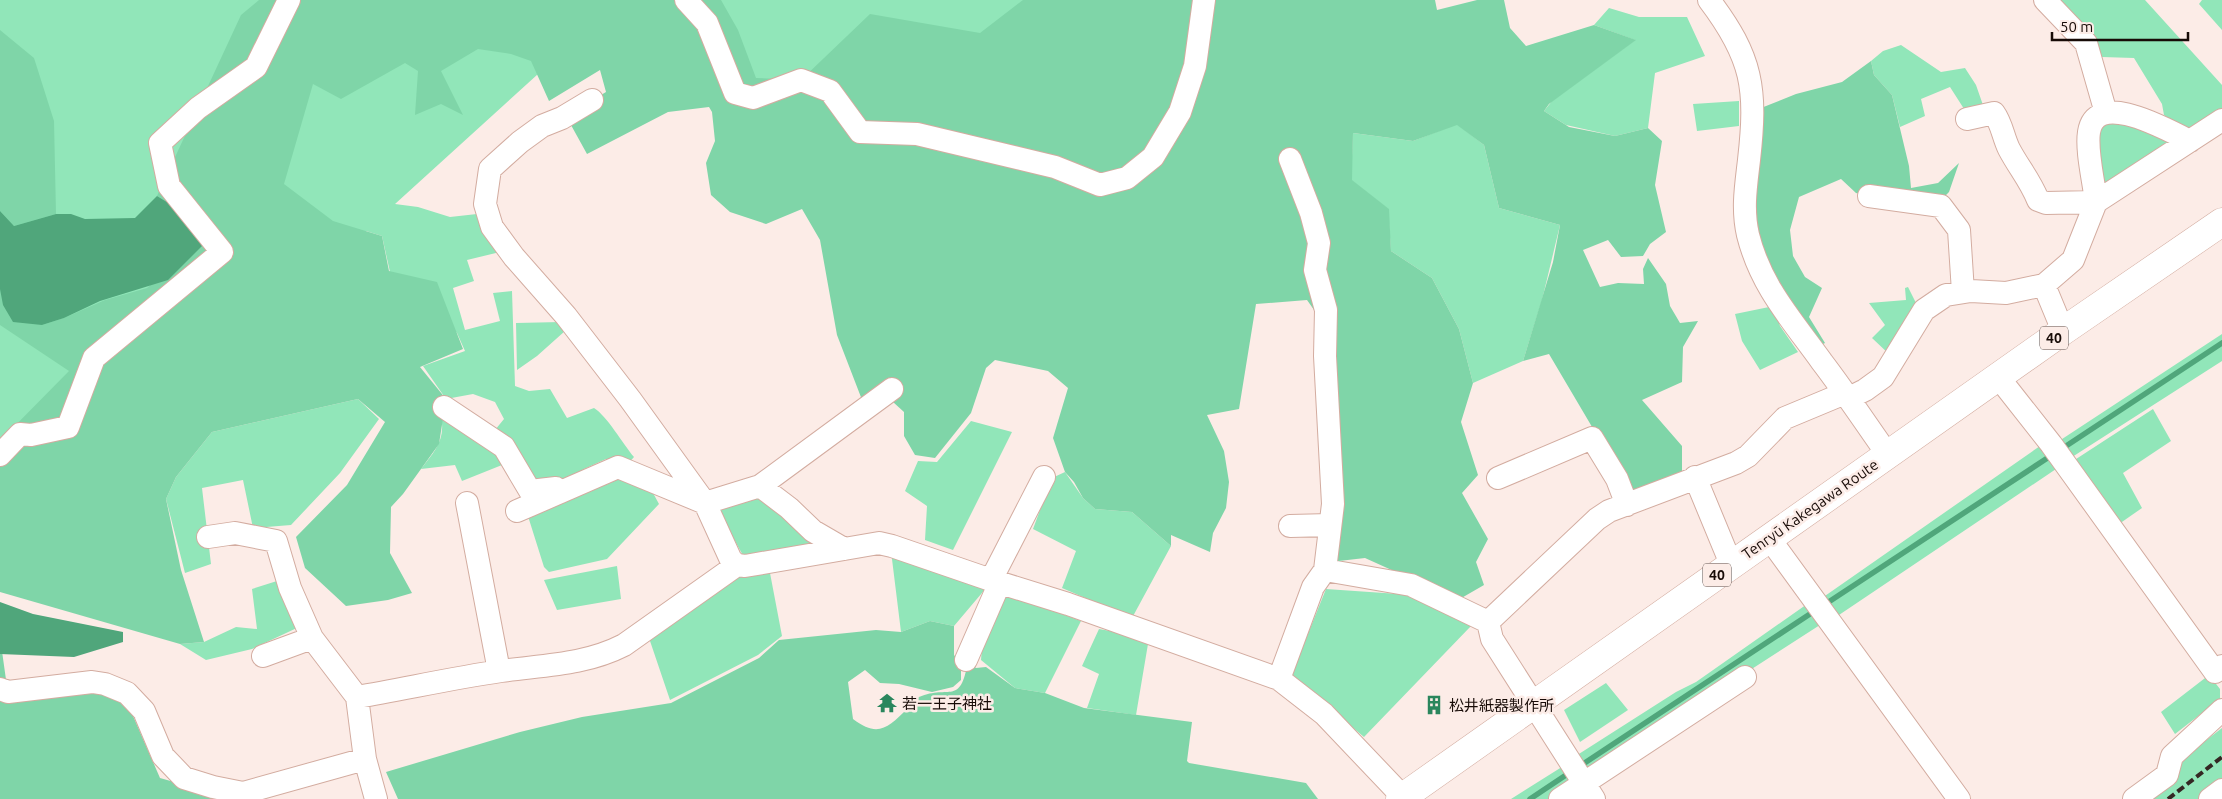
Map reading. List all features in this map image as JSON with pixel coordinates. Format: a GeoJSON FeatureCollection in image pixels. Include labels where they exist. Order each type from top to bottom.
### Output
{"type":"FeatureCollection","features":[{"type":"Feature","properties":{"kind":"main road","name":"Tenryū Kakegawa Route"},"geometry":{"type":"LineString","coordinates":[[1402,798],[1731,564],[2222,222]]}},
{"type":"Feature","properties":{"kind":"street"},"geometry":{"type":"LineString","coordinates":[[0,455],[20,434],[31,435],[68,427],[94,358],[222,252],[169,186],[160,144],[198,108],[256,67],[289,0]]}},
{"type":"Feature","properties":{"kind":"street"},"geometry":{"type":"LineString","coordinates":[[686,0],[707,22],[735,93],[754,98],[801,80],[830,91],[860,132],[916,134],[1056,167],[1100,185],[1127,178],[1153,158],[1180,112],[1196,66],[1204,0]]}},
{"type":"Feature","properties":{"kind":"street"},"geometry":{"type":"LineString","coordinates":[[2045,0],[2086,43],[2106,113]]}},
{"type":"Feature","properties":{"kind":"street"},"geometry":{"type":"LineString","coordinates":[[1716,2],[1743,55],[1753,89],[1752,133],[1743,208],[1748,235],[1759,272],[1776,301],[1847,395],[1888,455]]}},
{"type":"Feature","properties":{"kind":"street"},"geometry":{"type":"LineString","coordinates":[[592,100],[562,118],[542,126],[520,142],[490,169],[485,204],[492,226],[514,257],[566,316],[705,503],[730,560],[737,566]]}},
{"type":"Feature","properties":{"kind":"street"},"geometry":{"type":"LineString","coordinates":[[1488,622],[1597,518],[1609,511],[1736,463],[1748,456],[1785,418],[1865,390],[1882,377],[1924,310],[1946,295],[1964,292],[2006,293],[2044,284],[2073,260],[2096,202],[2089,131],[2094,120],[2106,113],[2125,112],[2190,141]]}},
{"type":"Feature","properties":{"kind":"street"},"geometry":{"type":"LineString","coordinates":[[1967,119],[1994,113],[2008,147],[2030,179],[2038,200],[2046,203],[2066,204],[2096,202],[2190,141],[2220,127]]}},
{"type":"Feature","properties":{"kind":"street"},"geometry":{"type":"LineString","coordinates":[[1279,679],[1313,587],[1325,570],[1333,504],[1325,356],[1326,310],[1315,270],[1318,243],[1311,213],[1290,159]]}},
{"type":"Feature","properties":{"kind":"street"},"geometry":{"type":"LineString","coordinates":[[1869,196],[1941,206],[1958,230],[1964,292]]}},
{"type":"Feature","properties":{"kind":"street"},"geometry":{"type":"LineString","coordinates":[[2044,284],[2063,331]]}},
{"type":"Feature","properties":{"kind":"street"},"geometry":{"type":"LineString","coordinates":[[1999,378],[2051,444],[2220,673]]}},
{"type":"Feature","properties":{"kind":"street"},"geometry":{"type":"LineString","coordinates":[[517,511],[618,467],[705,503],[760,486],[892,389]]}},
{"type":"Feature","properties":{"kind":"street"},"geometry":{"type":"LineString","coordinates":[[444,407],[504,447],[530,492],[554,488],[564,490]]}},
{"type":"Feature","properties":{"kind":"street"},"geometry":{"type":"LineString","coordinates":[[1498,478],[1592,438],[1616,479],[1627,505]]}},
{"type":"Feature","properties":{"kind":"street"},"geometry":{"type":"LineString","coordinates":[[966,660],[996,581],[1044,477]]}},
{"type":"Feature","properties":{"kind":"street"},"geometry":{"type":"LineString","coordinates":[[1695,477],[1731,564]]}},
{"type":"Feature","properties":{"kind":"street"},"geometry":{"type":"LineString","coordinates":[[760,486],[789,508],[813,531],[844,549]]}},
{"type":"Feature","properties":{"kind":"street"},"geometry":{"type":"LineString","coordinates":[[467,504],[499,671]]}},
{"type":"Feature","properties":{"kind":"street"},"geometry":{"type":"LineString","coordinates":[[1290,526],[1330,525]]}},
{"type":"Feature","properties":{"kind":"street"},"geometry":{"type":"LineString","coordinates":[[208,537],[235,533],[276,541],[290,588],[312,638],[357,697],[365,759],[376,799]]}},
{"type":"Feature","properties":{"kind":"street"},"geometry":{"type":"LineString","coordinates":[[1769,538],[1959,799]]}},
{"type":"Feature","properties":{"kind":"street"},"geometry":{"type":"LineString","coordinates":[[357,697],[499,671],[578,662],[605,655],[624,645],[737,566],[879,543],[1068,604],[1279,679],[1324,714],[1402,798]]}},
{"type":"Feature","properties":{"kind":"street"},"geometry":{"type":"LineString","coordinates":[[1325,570],[1411,585],[1488,622]]}},
{"type":"Feature","properties":{"kind":"street"},"geometry":{"type":"LineString","coordinates":[[1488,622],[1492,639],[1535,703],[1586,787]]}},
{"type":"Feature","properties":{"kind":"street"},"geometry":{"type":"LineString","coordinates":[[263,656],[312,638]]}},
{"type":"Feature","properties":{"kind":"street"},"geometry":{"type":"LineString","coordinates":[[1560,799],[1586,787],[1745,677]]}},
{"type":"Feature","properties":{"kind":"street"},"geometry":{"type":"LineString","coordinates":[[0,690],[8,692],[92,682],[105,684],[128,693],[144,711],[163,756],[184,778],[213,787],[243,793],[365,759]]}},
{"type":"Feature","properties":{"kind":"street"},"geometry":{"type":"LineString","coordinates":[[2134,799],[2168,775],[2172,756],[2222,710]]}},
{"type":"Feature","properties":{"kind":"street"},"geometry":{"type":"LineString","coordinates":[[2210,799],[2222,790]]}},
{"type":"Feature","properties":{"kind":"shaded area"},"geometry":{"type":"Polygon","coordinates":[[[0,0],[1271,0],[1171,268],[581,35],[395,204],[418,207],[450,217],[477,214],[500,252],[467,260],[474,281],[453,288],[465,330],[500,321],[493,293],[512,291],[515,386],[529,391],[550,389],[567,418],[594,408],[609,424],[634,457],[626,466],[606,459],[584,469],[548,491],[530,491],[495,430],[504,419],[495,402],[473,394],[446,399],[423,366],[465,351],[457,333],[390,272],[382,236],[366,231],[255,332],[0,510],[0,0]]]}},
{"type":"Feature","properties":{"kind":"shaded area"},"geometry":{"type":"Polygon","coordinates":[[[259,0],[721,0],[738,30],[756,78],[801,80],[870,14],[980,33],[1023,0],[1435,0],[1437,10],[1477,0],[1504,0],[1510,28],[1526,46],[1594,25],[1636,40],[1549,104],[1544,111],[1569,127],[1615,136],[1648,128],[1662,141],[1655,185],[1666,232],[1650,244],[1643,256],[1621,257],[1608,240],[1583,250],[1600,287],[1618,283],[1644,284],[1643,269],[1648,258],[1666,284],[1670,306],[1680,323],[1698,321],[1683,347],[1682,382],[1642,400],[1682,446],[1682,477],[1634,498],[1549,354],[1523,361],[1553,262],[1560,225],[1499,208],[1484,145],[1457,125],[1413,141],[1353,133],[1352,180],[1389,209],[1391,251],[1432,278],[1459,329],[1473,383],[1461,422],[1478,475],[1462,493],[1488,539],[1476,562],[1484,585],[1458,600],[1365,558],[1330,562],[1336,341],[1307,300],[1256,304],[1239,409],[1207,415],[1224,451],[1229,482],[1226,508],[1213,533],[1210,552],[1171,535],[1171,546],[1132,512],[1095,509],[1083,498],[1074,482],[1065,472],[1053,438],[1068,388],[1048,371],[995,360],[986,368],[971,413],[935,458],[915,455],[904,436],[904,412],[893,402],[864,405],[837,335],[820,240],[802,209],[766,224],[730,212],[711,195],[706,163],[715,141],[712,112],[709,107],[668,112],[587,154],[566,116],[606,92],[600,70],[549,101],[531,61],[511,54],[478,49],[441,71],[463,115],[441,104],[415,115],[418,71],[405,63],[341,99],[313,84],[284,184],[333,221],[382,236],[389,271],[437,282],[463,349],[420,367],[446,399],[439,444],[403,494],[391,507],[390,553],[412,593],[388,600],[346,606],[305,568],[296,537],[347,485],[385,422],[358,399],[212,432],[176,477],[166,499],[181,570],[204,642],[180,644],[0,592],[0,441],[69,371],[0,325],[0,287],[42,325],[64,318],[105,300],[147,288],[212,229],[157,196],[241,15],[259,0]]]}},
{"type":"Feature","properties":{"kind":"shaded area"},"geometry":{"type":"Polygon","coordinates":[[[2052,0],[2145,0],[2222,85],[2222,111],[2189,134],[2164,115],[2162,104],[2134,58],[2102,57],[2052,0]]]}},
{"type":"Feature","properties":{"kind":"shaded area"},"geometry":{"type":"Polygon","coordinates":[[[2202,0],[2222,0],[2222,30],[2199,4],[2202,0]]]}},
{"type":"Feature","properties":{"kind":"shaded area"},"geometry":{"type":"Polygon","coordinates":[[[1609,8],[1639,17],[1687,17],[1705,56],[1655,73],[1648,128],[1615,136],[1566,125],[1544,111],[1552,101],[1635,40],[1594,25],[1609,8]]]}},
{"type":"Feature","properties":{"kind":"shaded area"},"geometry":{"type":"Polygon","coordinates":[[[0,30],[34,58],[54,121],[56,214],[14,226],[0,211],[0,30]]]}},
{"type":"Feature","properties":{"kind":"shaded area"},"geometry":{"type":"Polygon","coordinates":[[[1901,45],[1941,72],[1965,68],[1976,85],[1984,108],[1966,112],[1950,87],[1921,99],[1925,116],[1900,127],[1892,95],[1874,75],[1871,61],[1883,51],[1901,45]]]}},
{"type":"Feature","properties":{"kind":"shaded area"},"geometry":{"type":"Polygon","coordinates":[[[1871,61],[1874,75],[1892,95],[1909,166],[1911,188],[1938,183],[1959,163],[1949,192],[1940,201],[1892,202],[1856,193],[1841,179],[1799,197],[1790,230],[1793,256],[1805,277],[1822,288],[1809,317],[1825,343],[1821,345],[1767,281],[1751,222],[1761,108],[1796,94],[1842,82],[1871,61]]]}},
{"type":"Feature","properties":{"kind":"shaded area"},"geometry":{"type":"Polygon","coordinates":[[[1739,101],[1739,126],[1697,131],[1693,104],[1739,101]]]}},
{"type":"Feature","properties":{"kind":"shaded area"},"geometry":{"type":"Polygon","coordinates":[[[2107,118],[2182,143],[2105,193],[2093,145],[2107,118]]]}},
{"type":"Feature","properties":{"kind":"shaded area"},"geometry":{"type":"Polygon","coordinates":[[[1457,124],[1484,145],[1499,208],[1560,225],[1542,300],[1523,361],[1473,383],[1459,329],[1432,278],[1391,251],[1388,209],[1351,180],[1353,133],[1413,141],[1457,124]]]}},
{"type":"Feature","properties":{"kind":"shaded area"},"geometry":{"type":"Polygon","coordinates":[[[157,196],[216,232],[168,280],[100,301],[64,318],[42,325],[13,322],[3,305],[0,289],[0,211],[14,226],[56,214],[71,214],[85,219],[135,218],[157,196]]]}},
{"type":"Feature","properties":{"kind":"shaded area"},"geometry":{"type":"Polygon","coordinates":[[[1908,287],[1919,309],[1890,355],[1872,338],[1885,325],[1869,303],[1906,300],[1905,288],[1908,287]]]}},
{"type":"Feature","properties":{"kind":"shaded area"},"geometry":{"type":"Polygon","coordinates":[[[1774,306],[1780,326],[1798,352],[1760,370],[1742,341],[1735,314],[1774,306]]]}},
{"type":"Feature","properties":{"kind":"shaded area"},"geometry":{"type":"Polygon","coordinates":[[[561,322],[565,331],[537,356],[517,370],[516,323],[561,322]]]}},
{"type":"Feature","properties":{"kind":"shaded area"},"geometry":{"type":"Polygon","coordinates":[[[2222,334],[2222,361],[2069,459],[2056,443],[2222,334]]]}},
{"type":"Feature","properties":{"kind":"shaded area"},"geometry":{"type":"Polygon","coordinates":[[[358,399],[379,419],[340,473],[291,525],[253,528],[243,480],[202,488],[211,564],[185,573],[166,499],[176,477],[212,432],[358,399]]]}},
{"type":"Feature","properties":{"kind":"shaded area"},"geometry":{"type":"Polygon","coordinates":[[[2153,409],[2171,441],[2123,473],[2142,508],[2119,524],[2073,461],[2153,409]]]}},
{"type":"Feature","properties":{"kind":"shaded area"},"geometry":{"type":"Polygon","coordinates":[[[441,417],[490,443],[502,465],[462,481],[455,465],[421,469],[438,445],[442,432],[441,417]]]}},
{"type":"Feature","properties":{"kind":"shaded area"},"geometry":{"type":"Polygon","coordinates":[[[971,421],[1012,432],[953,550],[925,540],[927,506],[905,491],[918,461],[937,462],[971,421]]]}},
{"type":"Feature","properties":{"kind":"shaded area"},"geometry":{"type":"Polygon","coordinates":[[[2040,446],[2056,469],[1836,617],[1822,598],[2040,446]]]}},
{"type":"Feature","properties":{"kind":"shaded area"},"geometry":{"type":"Polygon","coordinates":[[[1065,472],[1083,498],[1095,509],[1132,512],[1171,546],[1132,618],[1062,588],[1076,551],[1033,529],[1052,478],[1065,472]]]}},
{"type":"Feature","properties":{"kind":"shaded area"},"geometry":{"type":"Polygon","coordinates":[[[605,476],[647,482],[659,504],[607,559],[549,572],[544,567],[527,513],[605,476]]]}},
{"type":"Feature","properties":{"kind":"shaded area"},"geometry":{"type":"Polygon","coordinates":[[[764,495],[829,549],[745,559],[717,509],[764,495]]]}},
{"type":"Feature","properties":{"kind":"shaded area"},"geometry":{"type":"Polygon","coordinates":[[[891,551],[1081,621],[1045,693],[1015,688],[981,660],[987,587],[954,626],[930,621],[901,632],[891,551]]]}},
{"type":"Feature","properties":{"kind":"shaded area"},"geometry":{"type":"Polygon","coordinates":[[[617,566],[621,599],[557,610],[544,580],[617,566]]]}},
{"type":"Feature","properties":{"kind":"shaded area"},"geometry":{"type":"Polygon","coordinates":[[[770,573],[782,636],[758,655],[670,700],[649,638],[737,577],[770,573]]]}},
{"type":"Feature","properties":{"kind":"shaded area"},"geometry":{"type":"Polygon","coordinates":[[[277,581],[299,627],[252,649],[206,660],[180,644],[204,642],[236,627],[257,629],[252,589],[277,581]]]}},
{"type":"Feature","properties":{"kind":"shaded area"},"geometry":{"type":"Polygon","coordinates":[[[1326,589],[1413,595],[1471,626],[1364,737],[1291,676],[1326,589]]]}},
{"type":"Feature","properties":{"kind":"shaded area"},"geometry":{"type":"Polygon","coordinates":[[[0,602],[33,614],[123,632],[123,642],[74,657],[0,654],[0,602]]]}},
{"type":"Feature","properties":{"kind":"shaded area"},"geometry":{"type":"Polygon","coordinates":[[[1810,602],[1823,623],[1583,778],[1571,759],[1676,692],[1696,682],[1810,602]]]}},
{"type":"Feature","properties":{"kind":"shaded area"},"geometry":{"type":"Polygon","coordinates":[[[930,621],[954,626],[954,655],[961,664],[961,680],[953,687],[932,692],[899,684],[880,683],[865,670],[848,682],[853,719],[869,728],[876,729],[888,725],[919,697],[957,689],[965,675],[968,661],[976,668],[986,667],[1015,688],[1045,693],[1084,708],[1192,722],[1187,761],[1189,763],[1306,783],[1318,799],[398,799],[386,772],[520,732],[582,717],[671,703],[759,658],[779,640],[876,630],[901,632],[930,621]]]}},
{"type":"Feature","properties":{"kind":"shaded area"},"geometry":{"type":"Polygon","coordinates":[[[1099,629],[1149,638],[1136,715],[1087,708],[1099,674],[1082,666],[1099,629]]]}},
{"type":"Feature","properties":{"kind":"shaded area"},"geometry":{"type":"Polygon","coordinates":[[[0,637],[9,701],[105,692],[130,709],[160,778],[234,799],[0,799],[0,637]]]}},
{"type":"Feature","properties":{"kind":"shaded area"},"geometry":{"type":"Polygon","coordinates":[[[2209,675],[2220,689],[2220,699],[2175,734],[2161,712],[2209,675]]]}},
{"type":"Feature","properties":{"kind":"shaded area"},"geometry":{"type":"Polygon","coordinates":[[[1606,683],[1628,710],[1580,742],[1564,710],[1606,683]]]}},
{"type":"Feature","properties":{"kind":"shaded area"},"geometry":{"type":"Polygon","coordinates":[[[2222,728],[2222,782],[2200,799],[2130,799],[2222,728]]]}},
{"type":"Feature","properties":{"kind":"shaded area"},"geometry":{"type":"Polygon","coordinates":[[[1565,765],[1575,783],[1552,799],[1511,799],[1565,765]]]}},
{"type":"Feature","properties":{"kind":"waterway"},"geometry":{"type":"LineString","coordinates":[[2060,450],[2222,343]]}},
{"type":"Feature","properties":{"kind":"waterway"},"geometry":{"type":"LineString","coordinates":[[1824,605],[2052,455]]}},
{"type":"Feature","properties":{"kind":"waterway"},"geometry":{"type":"LineString","coordinates":[[1580,766],[1816,610]]}},
{"type":"Feature","properties":{"kind":"waterway"},"geometry":{"type":"LineString","coordinates":[[1530,799],[1572,771]]}},
{"type":"Feature","properties":{"kind":"railway"},"geometry":{"type":"LineString","coordinates":[[2168,799],[2222,757]]}},
{"type":"Feature","properties":{"kind":"place","name":"若一王子神社"},"geometry":{"type":"Point","coordinates":[887,703]}},
{"type":"Feature","properties":{"kind":"place","name":"松井紙器製作所"},"geometry":{"type":"Point","coordinates":[1434,705]}}]}
